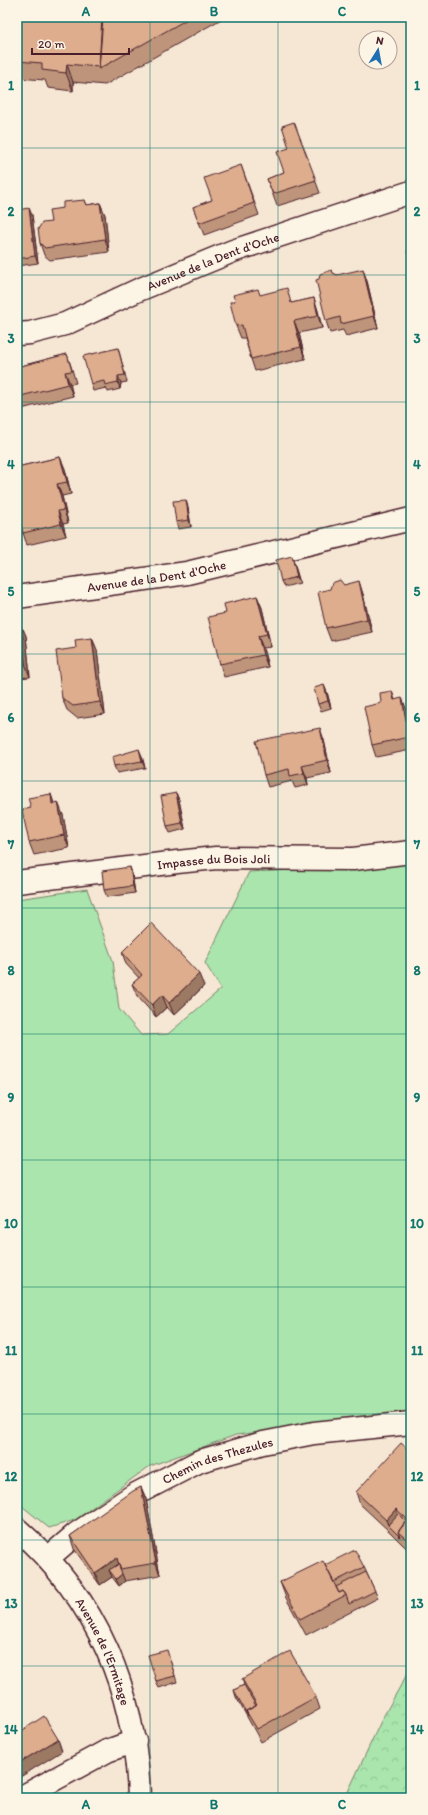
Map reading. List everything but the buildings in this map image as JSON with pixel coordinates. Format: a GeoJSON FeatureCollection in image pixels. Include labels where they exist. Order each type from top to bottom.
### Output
{"type":"FeatureCollection","features":[{"type":"Feature","properties":{"kind":"street","name":"Avenue de la Dent d'Oche"},"geometry":{"type":"LineString","coordinates":[[17,334],[30,333],[65,324],[136,291],[233,251],[411,192]]}},
{"type":"Feature","properties":{"kind":"street","name":"Avenue de la Dent d'Oche"},"geometry":{"type":"LineString","coordinates":[[17,597],[187,573],[411,519]]}},
{"type":"Feature","properties":{"kind":"street","name":"Impasse du Bois Joli"},"geometry":{"type":"LineString","coordinates":[[17,882],[216,858],[353,859],[411,852]]}},
{"type":"Feature","properties":{"kind":"street","name":"Chemin des Thezules"},"geometry":{"type":"LineString","coordinates":[[48,1558],[76,1534],[134,1495],[200,1461],[263,1443],[314,1433],[411,1423]]}},
{"type":"Feature","properties":{"kind":"street","name":"Avenue de l'Ermitage"},"geometry":{"type":"LineString","coordinates":[[17,1529],[48,1558],[70,1584],[89,1614],[105,1644],[118,1675],[135,1741],[139,1798]]}},
{"type":"Feature","properties":{"kind":"street"},"geometry":{"type":"LineString","coordinates":[[20,1798],[107,1750],[135,1741]]}},
{"type":"Feature","properties":{"kind":"green space"},"geometry":{"type":"Polygon","coordinates":[[[411,862],[411,1413],[236,1435],[150,1466],[75,1520],[49,1528],[17,1502],[17,899],[87,889],[113,961],[119,1009],[141,1035],[168,1034],[221,989],[205,963],[249,872],[384,866],[411,862]]]}},
{"type":"Feature","properties":{"kind":"green space"},"geometry":{"type":"Polygon","coordinates":[[[411,1667],[411,1798],[345,1798],[382,1719],[411,1667]]]}}]}
